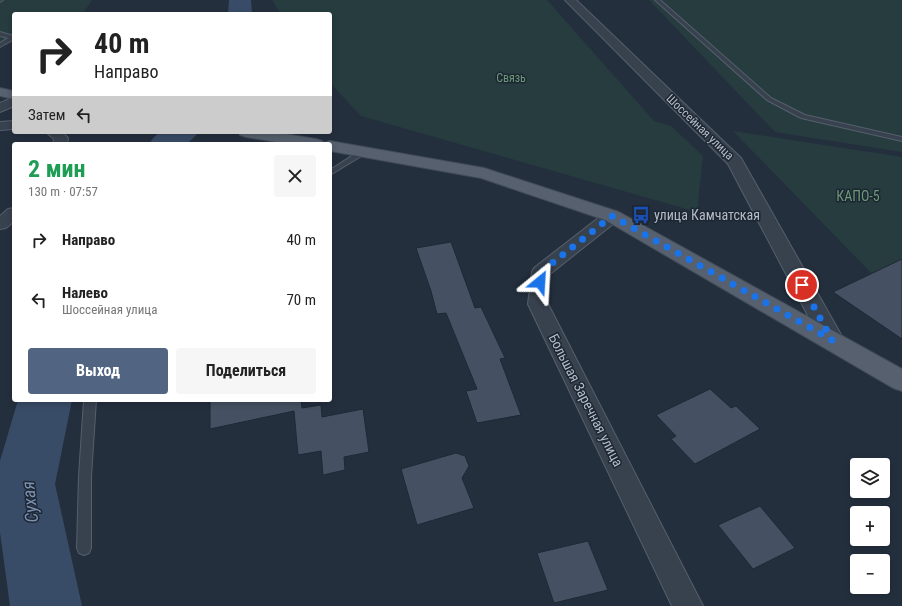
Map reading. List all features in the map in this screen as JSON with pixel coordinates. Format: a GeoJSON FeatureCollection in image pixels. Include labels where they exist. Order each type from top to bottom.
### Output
{"type":"FeatureCollection","features":[{"type":"Feature","properties":{"kind":"main road"},"geometry":{"type":"LineString","coordinates":[[0,92],[12,95]]}},
{"type":"Feature","properties":{"kind":"main road"},"geometry":{"type":"LineString","coordinates":[[257,134],[304,142]]}},
{"type":"Feature","properties":{"kind":"main road"},"geometry":{"type":"LineString","coordinates":[[332,146],[484,173],[612,216],[902,381]]}},
{"type":"Feature","properties":{"kind":"street","name":"Шоссейная улица"},"geometry":{"type":"LineString","coordinates":[[570,0],[735,162],[832,340]]}},
{"type":"Feature","properties":{"kind":"street"},"geometry":{"type":"LineString","coordinates":[[0,108],[12,102]]}},
{"type":"Feature","properties":{"kind":"street"},"geometry":{"type":"LineString","coordinates":[[0,126],[12,125]]}},
{"type":"Feature","properties":{"kind":"street"},"geometry":{"type":"LineString","coordinates":[[56,134],[61,138],[60,142]]}},
{"type":"Feature","properties":{"kind":"street"},"geometry":{"type":"LineString","coordinates":[[0,224],[12,215]]}},
{"type":"Feature","properties":{"kind":"street","name":"Большая Заречная улица"},"geometry":{"type":"LineString","coordinates":[[612,216],[541,272],[538,304],[688,606]]}},
{"type":"Feature","properties":{"kind":"lane"},"geometry":{"type":"LineString","coordinates":[[657,0],[769,99],[803,117],[902,139]]}},
{"type":"Feature","properties":{"kind":"lane"},"geometry":{"type":"LineString","coordinates":[[0,34],[12,37]]}},
{"type":"Feature","properties":{"kind":"lane"},"geometry":{"type":"LineString","coordinates":[[0,45],[12,38]]}},
{"type":"Feature","properties":{"kind":"lane"},"geometry":{"type":"LineString","coordinates":[[332,172],[364,152]]}},
{"type":"Feature","properties":{"kind":"lane"},"geometry":{"type":"LineString","coordinates":[[84,548],[85,476],[90,402]]}},
{"type":"Feature","properties":{"kind":"green space"},"geometry":{"type":"Polygon","coordinates":[[[0,0],[92,0],[84,12],[12,12],[12,43],[0,47],[0,0]]]}},
{"type":"Feature","properties":{"kind":"green space","name":"Связь"},"geometry":{"type":"Polygon","coordinates":[[[272,0],[547,0],[654,121],[671,126],[703,156],[697,212],[361,116],[332,85],[332,12],[280,12],[272,0]]]}},
{"type":"Feature","properties":{"kind":"green space"},"geometry":{"type":"Polygon","coordinates":[[[649,0],[902,0],[902,152],[775,132],[649,0]]]}},
{"type":"Feature","properties":{"kind":"green space","name":"КАПО-5"},"geometry":{"type":"Polygon","coordinates":[[[733,131],[902,157],[902,293],[878,280],[733,131]]]}},
{"type":"Feature","properties":{"kind":"building"},"geometry":{"type":"Polygon","coordinates":[[[451,242],[475,308],[481,307],[505,358],[500,359],[521,415],[477,423],[466,391],[477,389],[446,313],[437,314],[431,291],[416,248],[451,242]]]}},
{"type":"Feature","properties":{"kind":"building"},"geometry":{"type":"Polygon","coordinates":[[[902,259],[902,339],[833,292],[902,259]]]}},
{"type":"Feature","properties":{"kind":"building"},"geometry":{"type":"Polygon","coordinates":[[[710,389],[731,408],[736,406],[760,429],[695,464],[671,439],[676,436],[656,415],[710,389]]]}},
{"type":"Feature","properties":{"kind":"building"},"geometry":{"type":"Polygon","coordinates":[[[210,402],[301,402],[302,408],[321,405],[322,417],[363,409],[369,452],[344,457],[345,470],[323,475],[321,451],[298,455],[294,411],[210,429],[210,402]]]}},
{"type":"Feature","properties":{"kind":"building"},"geometry":{"type":"Polygon","coordinates":[[[456,453],[465,456],[469,466],[462,478],[474,508],[417,525],[401,469],[456,453]]]}},
{"type":"Feature","properties":{"kind":"building"},"geometry":{"type":"Polygon","coordinates":[[[760,506],[795,548],[753,569],[718,525],[760,506]]]}},
{"type":"Feature","properties":{"kind":"building"},"geometry":{"type":"Polygon","coordinates":[[[588,541],[608,590],[554,603],[537,553],[588,541]]]}},
{"type":"Feature","properties":{"kind":"waterway","name":"Сухая"},"geometry":{"type":"LineString","coordinates":[[240,0],[240,12]]}},
{"type":"Feature","properties":{"kind":"waterway","name":"Сухая"},"geometry":{"type":"LineString","coordinates":[[169,142],[179,134]]}},
{"type":"Feature","properties":{"kind":"waterway","name":"Сухая"},"geometry":{"type":"LineString","coordinates":[[44,402],[24,484],[46,606]]}},
{"type":"Feature","properties":{"kind":"place","name":"улица Камчатская"},"geometry":{"type":"Point","coordinates":[641,215]}},
{"type":"Feature","properties":{"kind":"route"},"geometry":{"type":"LineString","coordinates":[[540,282],[541,272],[612,216],[832,340],[802,285]]}}]}
